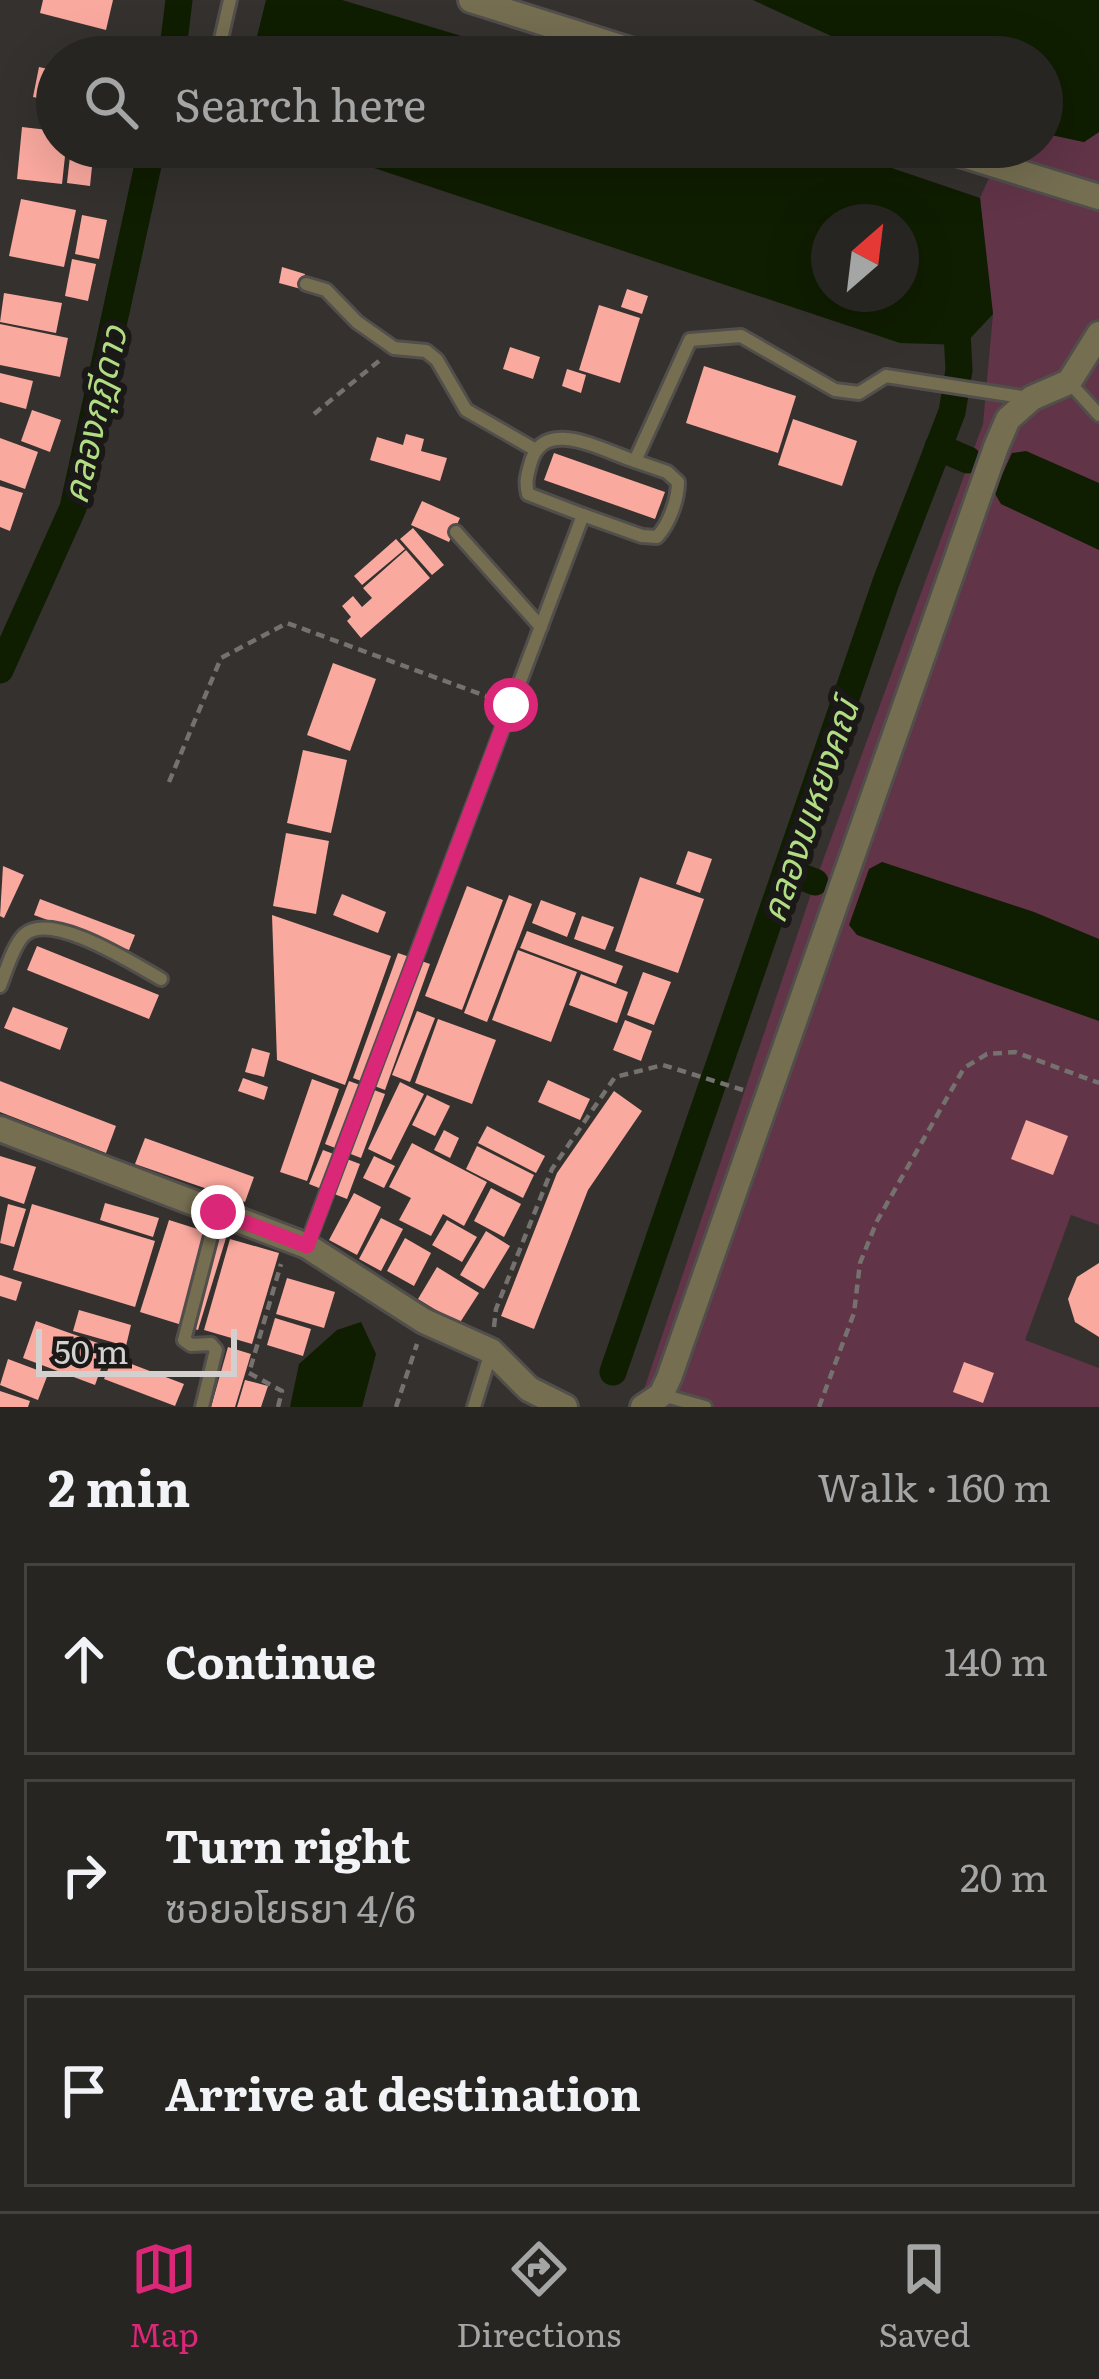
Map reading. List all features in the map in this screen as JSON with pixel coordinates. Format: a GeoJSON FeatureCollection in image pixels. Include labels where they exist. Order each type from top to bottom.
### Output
{"type":"FeatureCollection","features":[{"type":"Feature","properties":{"kind":"street"},"geometry":{"type":"LineString","coordinates":[[471,0],[585,36]]}},
{"type":"Feature","properties":{"kind":"street"},"geometry":{"type":"LineString","coordinates":[[1005,168],[1099,197]]}},
{"type":"Feature","properties":{"kind":"street"},"geometry":{"type":"LineString","coordinates":[[652,1401],[769,1098],[975,500],[1008,419],[1019,396],[1070,382],[1099,334]]}},
{"type":"Feature","properties":{"kind":"street"},"geometry":{"type":"LineString","coordinates":[[0,1129],[297,1242],[424,1321],[491,1351],[529,1390],[566,1407]]}},
{"type":"Feature","properties":{"kind":"lane"},"geometry":{"type":"LineString","coordinates":[[222,36],[230,0]]}},
{"type":"Feature","properties":{"kind":"lane"},"geometry":{"type":"LineString","coordinates":[[306,284],[326,290],[356,322],[394,348],[426,352],[437,360],[466,410],[534,449]]}},
{"type":"Feature","properties":{"kind":"lane"},"geometry":{"type":"LineString","coordinates":[[635,461],[690,340],[741,337],[835,390],[859,393],[886,376],[1019,396]]}},
{"type":"Feature","properties":{"kind":"lane"},"geometry":{"type":"LineString","coordinates":[[1070,382],[1099,415]]}},
{"type":"Feature","properties":{"kind":"lane"},"geometry":{"type":"LineString","coordinates":[[564,437],[635,461],[667,472],[678,482],[678,493],[657,537],[642,536],[528,494],[525,482],[534,449],[545,439],[564,437]]}},
{"type":"Feature","properties":{"kind":"lane"},"geometry":{"type":"LineString","coordinates":[[297,1242],[583,514]]}},
{"type":"Feature","properties":{"kind":"lane"},"geometry":{"type":"LineString","coordinates":[[456,532],[541,627]]}},
{"type":"Feature","properties":{"kind":"lane"},"geometry":{"type":"LineString","coordinates":[[0,986],[22,937],[36,928],[56,928],[161,979]]}},
{"type":"Feature","properties":{"kind":"lane"},"geometry":{"type":"LineString","coordinates":[[202,1407],[216,1350],[211,1344],[190,1345],[184,1340],[218,1212]]}},
{"type":"Feature","properties":{"kind":"lane"},"geometry":{"type":"LineString","coordinates":[[474,1407],[491,1351]]}},
{"type":"Feature","properties":{"kind":"lane"},"geometry":{"type":"LineString","coordinates":[[652,1401],[705,1407]]}},
{"type":"Feature","properties":{"kind":"path"},"geometry":{"type":"LineString","coordinates":[[314,414],[394,348]]}},
{"type":"Feature","properties":{"kind":"path"},"geometry":{"type":"LineString","coordinates":[[170,782],[221,658],[287,623],[511,705]]}},
{"type":"Feature","properties":{"kind":"path"},"geometry":{"type":"LineString","coordinates":[[819,1407],[854,1313],[860,1263],[877,1221],[964,1068],[987,1054],[1015,1052],[1099,1083]]}},
{"type":"Feature","properties":{"kind":"path"},"geometry":{"type":"LineString","coordinates":[[491,1351],[496,1309],[552,1169],[615,1077],[663,1064],[739,1089]]}},
{"type":"Feature","properties":{"kind":"path"},"geometry":{"type":"LineString","coordinates":[[278,1407],[282,1391],[249,1373],[297,1242]]}},
{"type":"Feature","properties":{"kind":"path"},"geometry":{"type":"LineString","coordinates":[[397,1407],[424,1321]]}},
{"type":"Feature","properties":{"kind":"shaded area"},"geometry":{"type":"Polygon","coordinates":[[[266,0],[342,0],[461,36],[257,36],[266,0]]]}},
{"type":"Feature","properties":{"kind":"shaded area"},"geometry":{"type":"Polygon","coordinates":[[[753,0],[1099,0],[1099,132],[1084,142],[1063,138],[1063,36],[831,36],[753,0]]]}},
{"type":"Feature","properties":{"kind":"shaded area"},"geometry":{"type":"Polygon","coordinates":[[[1099,132],[1099,1225],[1071,1215],[1025,1340],[1099,1368],[1099,1407],[638,1407],[815,882],[983,424],[993,314],[980,198],[994,168],[1063,168],[1063,138],[1084,142],[1099,132]]]}},
{"type":"Feature","properties":{"kind":"shaded area"},"geometry":{"type":"Polygon","coordinates":[[[374,168],[892,168],[980,198],[993,314],[964,345],[900,343],[374,168]]]}},
{"type":"Feature","properties":{"kind":"shaded area"},"geometry":{"type":"Polygon","coordinates":[[[1026,451],[1099,483],[1099,550],[1001,504],[994,492],[1012,453],[1026,451]]]}},
{"type":"Feature","properties":{"kind":"shaded area"},"geometry":{"type":"Polygon","coordinates":[[[882,862],[1034,912],[1099,939],[1099,1021],[857,935],[849,925],[869,869],[882,862]]]}},
{"type":"Feature","properties":{"kind":"shaded area"},"geometry":{"type":"Polygon","coordinates":[[[361,1322],[376,1354],[362,1407],[290,1407],[299,1364],[337,1330],[361,1322]]]}},
{"type":"Feature","properties":{"kind":"building"},"geometry":{"type":"Polygon","coordinates":[[[43,0],[113,0],[106,30],[40,13],[43,0]]]}},
{"type":"Feature","properties":{"kind":"building"},"geometry":{"type":"Polygon","coordinates":[[[22,127],[36,129],[36,168],[64,168],[62,184],[17,179],[22,127]]]}},
{"type":"Feature","properties":{"kind":"building"},"geometry":{"type":"Polygon","coordinates":[[[69,168],[92,168],[90,186],[67,183],[69,168]]]}},
{"type":"Feature","properties":{"kind":"building"},"geometry":{"type":"Polygon","coordinates":[[[21,199],[76,210],[64,267],[9,256],[21,199]]]}},
{"type":"Feature","properties":{"kind":"building"},"geometry":{"type":"Polygon","coordinates":[[[82,215],[107,220],[99,259],[75,254],[82,215]]]}},
{"type":"Feature","properties":{"kind":"building"},"geometry":{"type":"Polygon","coordinates":[[[72,259],[96,264],[88,301],[65,296],[72,259]]]}},
{"type":"Feature","properties":{"kind":"building"},"geometry":{"type":"Polygon","coordinates":[[[282,267],[305,274],[301,289],[279,283],[282,267]]]}},
{"type":"Feature","properties":{"kind":"building"},"geometry":{"type":"Polygon","coordinates":[[[627,289],[648,296],[642,314],[621,307],[627,289]]]}},
{"type":"Feature","properties":{"kind":"building"},"geometry":{"type":"Polygon","coordinates":[[[4,293],[62,303],[56,333],[0,322],[4,293]]]}},
{"type":"Feature","properties":{"kind":"building"},"geometry":{"type":"Polygon","coordinates":[[[599,305],[640,318],[620,383],[579,370],[599,305]]]}},
{"type":"Feature","properties":{"kind":"building"},"geometry":{"type":"Polygon","coordinates":[[[0,324],[68,338],[60,377],[0,365],[0,324]]]}},
{"type":"Feature","properties":{"kind":"building"},"geometry":{"type":"Polygon","coordinates":[[[510,347],[540,357],[533,379],[503,369],[510,347]]]}},
{"type":"Feature","properties":{"kind":"building"},"geometry":{"type":"Polygon","coordinates":[[[704,366],[796,396],[778,453],[686,423],[704,366]]]}},
{"type":"Feature","properties":{"kind":"building"},"geometry":{"type":"Polygon","coordinates":[[[567,369],[586,375],[581,393],[562,386],[567,369]]]}},
{"type":"Feature","properties":{"kind":"building"},"geometry":{"type":"Polygon","coordinates":[[[0,373],[33,381],[26,409],[0,402],[0,373]]]}},
{"type":"Feature","properties":{"kind":"building"},"geometry":{"type":"Polygon","coordinates":[[[32,410],[61,420],[50,452],[21,441],[32,410]]]}},
{"type":"Feature","properties":{"kind":"building"},"geometry":{"type":"Polygon","coordinates":[[[793,419],[857,441],[842,486],[778,465],[793,419]]]}},
{"type":"Feature","properties":{"kind":"building"},"geometry":{"type":"Polygon","coordinates":[[[406,434],[424,439],[421,451],[447,458],[440,481],[370,460],[377,437],[403,445],[406,434]]]}},
{"type":"Feature","properties":{"kind":"building"},"geometry":{"type":"Polygon","coordinates":[[[0,438],[38,452],[25,489],[0,480],[0,438]]]}},
{"type":"Feature","properties":{"kind":"building"},"geometry":{"type":"Polygon","coordinates":[[[554,453],[665,492],[655,519],[544,480],[554,453]]]}},
{"type":"Feature","properties":{"kind":"building"},"geometry":{"type":"Polygon","coordinates":[[[0,486],[23,493],[10,531],[0,527],[0,486]]]}},
{"type":"Feature","properties":{"kind":"building"},"geometry":{"type":"Polygon","coordinates":[[[422,501],[460,518],[449,542],[411,525],[422,501]]]}},
{"type":"Feature","properties":{"kind":"building"},"geometry":{"type":"Polygon","coordinates":[[[413,528],[444,565],[432,575],[400,539],[413,528]]]}},
{"type":"Feature","properties":{"kind":"building"},"geometry":{"type":"Polygon","coordinates":[[[396,539],[405,549],[362,585],[354,576],[396,539]]]}},
{"type":"Feature","properties":{"kind":"building"},"geometry":{"type":"Polygon","coordinates":[[[406,550],[430,578],[361,638],[342,606],[353,596],[362,607],[372,598],[363,588],[406,550]]]}},
{"type":"Feature","properties":{"kind":"building"},"geometry":{"type":"Polygon","coordinates":[[[333,663],[376,679],[350,751],[307,735],[333,663]]]}},
{"type":"Feature","properties":{"kind":"building"},"geometry":{"type":"Polygon","coordinates":[[[303,750],[347,760],[331,833],[287,823],[303,750]]]}},
{"type":"Feature","properties":{"kind":"building"},"geometry":{"type":"Polygon","coordinates":[[[286,833],[329,841],[316,914],[273,906],[286,833]]]}},
{"type":"Feature","properties":{"kind":"building"},"geometry":{"type":"Polygon","coordinates":[[[688,851],[712,859],[700,893],[676,884],[688,851]]]}},
{"type":"Feature","properties":{"kind":"building"},"geometry":{"type":"Polygon","coordinates":[[[3,866],[24,875],[4,918],[0,916],[3,866]]]}},
{"type":"Feature","properties":{"kind":"building"},"geometry":{"type":"Polygon","coordinates":[[[640,877],[704,899],[678,973],[615,951],[640,877]]]}},
{"type":"Feature","properties":{"kind":"building"},"geometry":{"type":"Polygon","coordinates":[[[467,886],[503,900],[462,1010],[425,996],[467,886]]]}},
{"type":"Feature","properties":{"kind":"building"},"geometry":{"type":"Polygon","coordinates":[[[342,894],[386,912],[378,933],[333,915],[342,894]]]}},
{"type":"Feature","properties":{"kind":"building"},"geometry":{"type":"Polygon","coordinates":[[[509,895],[532,904],[487,1022],[464,1013],[509,895]]]}},
{"type":"Feature","properties":{"kind":"building"},"geometry":{"type":"Polygon","coordinates":[[[40,899],[135,935],[129,950],[34,915],[40,899]]]}},
{"type":"Feature","properties":{"kind":"building"},"geometry":{"type":"Polygon","coordinates":[[[541,900],[576,913],[567,937],[532,923],[541,900]]]}},
{"type":"Feature","properties":{"kind":"building"},"geometry":{"type":"Polygon","coordinates":[[[272,915],[391,956],[345,1085],[277,1060],[272,915]]]}},
{"type":"Feature","properties":{"kind":"building"},"geometry":{"type":"Polygon","coordinates":[[[582,916],[614,927],[605,950],[574,939],[582,916]]]}},
{"type":"Feature","properties":{"kind":"building"},"geometry":{"type":"Polygon","coordinates":[[[527,931],[623,966],[616,984],[520,948],[527,931]]]}},
{"type":"Feature","properties":{"kind":"building"},"geometry":{"type":"Polygon","coordinates":[[[37,946],[159,995],[149,1019],[27,970],[37,946]]]}},
{"type":"Feature","properties":{"kind":"building"},"geometry":{"type":"Polygon","coordinates":[[[518,950],[577,972],[551,1042],[492,1020],[518,950]]]}},
{"type":"Feature","properties":{"kind":"building"},"geometry":{"type":"Polygon","coordinates":[[[398,953],[430,964],[385,1090],[353,1078],[398,953]]]}},
{"type":"Feature","properties":{"kind":"building"},"geometry":{"type":"Polygon","coordinates":[[[643,972],[671,982],[654,1025],[627,1015],[643,972]]]}},
{"type":"Feature","properties":{"kind":"building"},"geometry":{"type":"Polygon","coordinates":[[[581,974],[628,992],[617,1023],[569,1005],[581,974]]]}},
{"type":"Feature","properties":{"kind":"building"},"geometry":{"type":"Polygon","coordinates":[[[13,1007],[68,1028],[60,1050],[4,1028],[13,1007]]]}},
{"type":"Feature","properties":{"kind":"building"},"geometry":{"type":"Polygon","coordinates":[[[417,1011],[435,1018],[410,1082],[392,1075],[417,1011]]]}},
{"type":"Feature","properties":{"kind":"building"},"geometry":{"type":"Polygon","coordinates":[[[438,1019],[496,1040],[472,1104],[415,1083],[438,1019]]]}},
{"type":"Feature","properties":{"kind":"building"},"geometry":{"type":"Polygon","coordinates":[[[625,1020],[652,1031],[641,1061],[613,1050],[625,1020]]]}},
{"type":"Feature","properties":{"kind":"building"},"geometry":{"type":"Polygon","coordinates":[[[252,1048],[270,1053],[264,1077],[245,1072],[252,1048]]]}},
{"type":"Feature","properties":{"kind":"building"},"geometry":{"type":"Polygon","coordinates":[[[243,1078],[268,1087],[264,1100],[238,1091],[243,1078]]]}},
{"type":"Feature","properties":{"kind":"building"},"geometry":{"type":"Polygon","coordinates":[[[312,1079],[339,1089],[307,1181],[280,1172],[312,1079]]]}},
{"type":"Feature","properties":{"kind":"building"},"geometry":{"type":"Polygon","coordinates":[[[548,1080],[590,1099],[580,1120],[538,1102],[548,1080]]]}},
{"type":"Feature","properties":{"kind":"building"},"geometry":{"type":"Polygon","coordinates":[[[0,1081],[116,1126],[106,1153],[0,1112],[0,1081]]]}},
{"type":"Feature","properties":{"kind":"building"},"geometry":{"type":"Polygon","coordinates":[[[349,1081],[385,1094],[361,1158],[325,1144],[349,1081]]]}},
{"type":"Feature","properties":{"kind":"building"},"geometry":{"type":"Polygon","coordinates":[[[400,1082],[424,1094],[391,1160],[368,1149],[400,1082]]]}},
{"type":"Feature","properties":{"kind":"building"},"geometry":{"type":"Polygon","coordinates":[[[614,1091],[642,1111],[588,1190],[534,1329],[501,1316],[557,1173],[614,1091]]]}},
{"type":"Feature","properties":{"kind":"building"},"geometry":{"type":"Polygon","coordinates":[[[427,1095],[450,1106],[435,1136],[412,1125],[427,1095]]]}},
{"type":"Feature","properties":{"kind":"building"},"geometry":{"type":"Polygon","coordinates":[[[1026,1120],[1068,1136],[1053,1175],[1011,1159],[1026,1120]]]}},
{"type":"Feature","properties":{"kind":"building"},"geometry":{"type":"Polygon","coordinates":[[[487,1126],[545,1156],[536,1173],[478,1143],[487,1126]]]}},
{"type":"Feature","properties":{"kind":"building"},"geometry":{"type":"Polygon","coordinates":[[[444,1130],[459,1138],[450,1158],[434,1150],[444,1130]]]}},
{"type":"Feature","properties":{"kind":"building"},"geometry":{"type":"Polygon","coordinates":[[[145,1138],[254,1177],[245,1202],[135,1164],[145,1138]]]}},
{"type":"Feature","properties":{"kind":"building"},"geometry":{"type":"Polygon","coordinates":[[[412,1143],[487,1182],[464,1226],[443,1214],[431,1236],[399,1220],[411,1198],[389,1187],[412,1143]]]}},
{"type":"Feature","properties":{"kind":"building"},"geometry":{"type":"Polygon","coordinates":[[[477,1146],[534,1175],[523,1198],[466,1169],[477,1146]]]}},
{"type":"Feature","properties":{"kind":"building"},"geometry":{"type":"Polygon","coordinates":[[[323,1150],[360,1164],[347,1199],[309,1184],[323,1150]]]}},
{"type":"Feature","properties":{"kind":"building"},"geometry":{"type":"Polygon","coordinates":[[[0,1156],[36,1167],[24,1204],[0,1196],[0,1156]]]}},
{"type":"Feature","properties":{"kind":"building"},"geometry":{"type":"Polygon","coordinates":[[[374,1156],[395,1166],[384,1188],[363,1178],[374,1156]]]}},
{"type":"Feature","properties":{"kind":"building"},"geometry":{"type":"Polygon","coordinates":[[[491,1188],[521,1204],[504,1237],[474,1221],[491,1188]]]}},
{"type":"Feature","properties":{"kind":"building"},"geometry":{"type":"Polygon","coordinates":[[[354,1193],[381,1207],[357,1255],[329,1240],[354,1193]]]}},
{"type":"Feature","properties":{"kind":"building"},"geometry":{"type":"Polygon","coordinates":[[[105,1203],[159,1218],[153,1237],[100,1220],[105,1203]]]}},
{"type":"Feature","properties":{"kind":"building"},"geometry":{"type":"Polygon","coordinates":[[[8,1204],[26,1209],[14,1247],[0,1243],[8,1204]]]}},
{"type":"Feature","properties":{"kind":"building"},"geometry":{"type":"Polygon","coordinates":[[[32,1204],[155,1241],[135,1307],[13,1270],[32,1204]]]}},
{"type":"Feature","properties":{"kind":"building"},"geometry":{"type":"Polygon","coordinates":[[[381,1218],[403,1229],[381,1271],[359,1259],[381,1218]]]}},
{"type":"Feature","properties":{"kind":"building"},"geometry":{"type":"Polygon","coordinates":[[[169,1220],[226,1238],[198,1330],[140,1312],[169,1220]]]}},
{"type":"Feature","properties":{"kind":"building"},"geometry":{"type":"Polygon","coordinates":[[[447,1220],[477,1237],[462,1262],[432,1245],[447,1220]]]}},
{"type":"Feature","properties":{"kind":"building"},"geometry":{"type":"Polygon","coordinates":[[[486,1231],[510,1246],[484,1289],[460,1275],[486,1231]]]}},
{"type":"Feature","properties":{"kind":"building"},"geometry":{"type":"Polygon","coordinates":[[[405,1238],[431,1253],[414,1286],[387,1271],[405,1238]]]}},
{"type":"Feature","properties":{"kind":"building"},"geometry":{"type":"Polygon","coordinates":[[[230,1239],[279,1253],[252,1344],[204,1330],[230,1239]]]}},
{"type":"Feature","properties":{"kind":"building"},"geometry":{"type":"Polygon","coordinates":[[[1099,1263],[1099,1337],[1075,1322],[1068,1299],[1077,1277],[1099,1263]]]}},
{"type":"Feature","properties":{"kind":"building"},"geometry":{"type":"Polygon","coordinates":[[[437,1267],[479,1293],[459,1324],[418,1299],[437,1267]]]}},
{"type":"Feature","properties":{"kind":"building"},"geometry":{"type":"Polygon","coordinates":[[[0,1275],[22,1282],[16,1301],[0,1296],[0,1275]]]}},
{"type":"Feature","properties":{"kind":"building"},"geometry":{"type":"Polygon","coordinates":[[[287,1278],[335,1292],[324,1328],[276,1314],[287,1278]]]}},
{"type":"Feature","properties":{"kind":"building"},"geometry":{"type":"Polygon","coordinates":[[[79,1310],[131,1325],[126,1346],[73,1331],[79,1310]]]}},
{"type":"Feature","properties":{"kind":"building"},"geometry":{"type":"Polygon","coordinates":[[[275,1318],[311,1329],[303,1356],[267,1345],[275,1318]]]}},
{"type":"Feature","properties":{"kind":"building"},"geometry":{"type":"Polygon","coordinates":[[[36,1321],[109,1347],[95,1385],[23,1358],[36,1321]]]}},
{"type":"Feature","properties":{"kind":"building"},"geometry":{"type":"Polygon","coordinates":[[[228,1347],[251,1354],[235,1407],[211,1407],[228,1347]]]}},
{"type":"Feature","properties":{"kind":"building"},"geometry":{"type":"Polygon","coordinates":[[[113,1357],[184,1384],[175,1406],[104,1379],[113,1357]]]}},
{"type":"Feature","properties":{"kind":"building"},"geometry":{"type":"Polygon","coordinates":[[[8,1359],[48,1374],[38,1400],[0,1385],[8,1359]]]}},
{"type":"Feature","properties":{"kind":"building"},"geometry":{"type":"Polygon","coordinates":[[[964,1362],[994,1373],[983,1403],[953,1392],[964,1362]]]}},
{"type":"Feature","properties":{"kind":"building"},"geometry":{"type":"Polygon","coordinates":[[[245,1380],[268,1386],[261,1407],[237,1407],[245,1380]]]}},
{"type":"Feature","properties":{"kind":"building"},"geometry":{"type":"Polygon","coordinates":[[[0,1391],[30,1401],[28,1407],[0,1407],[0,1391]]]}},
{"type":"Feature","properties":{"kind":"waterway","name":"คลองกุฎีดาว"},"geometry":{"type":"LineString","coordinates":[[175,36],[179,0]]}},
{"type":"Feature","properties":{"kind":"waterway","name":"คลองกุฎีดาว"},"geometry":{"type":"LineString","coordinates":[[0,670],[73,508],[147,168]]}},
{"type":"Feature","properties":{"kind":"waterway","name":"คลองมเหยงคณ์"},"geometry":{"type":"LineString","coordinates":[[613,1372],[886,582],[952,412],[959,370],[956,313]]}},
{"type":"Feature","properties":{"kind":"waterway"},"geometry":{"type":"LineString","coordinates":[[938,447],[968,460]]}},
{"type":"Feature","properties":{"kind":"waterway"},"geometry":{"type":"LineString","coordinates":[[786,871],[815,882]]}},
{"type":"Feature","properties":{"kind":"route"},"geometry":{"type":"LineString","coordinates":[[218,1212],[307,1246],[511,705]]}}]}
